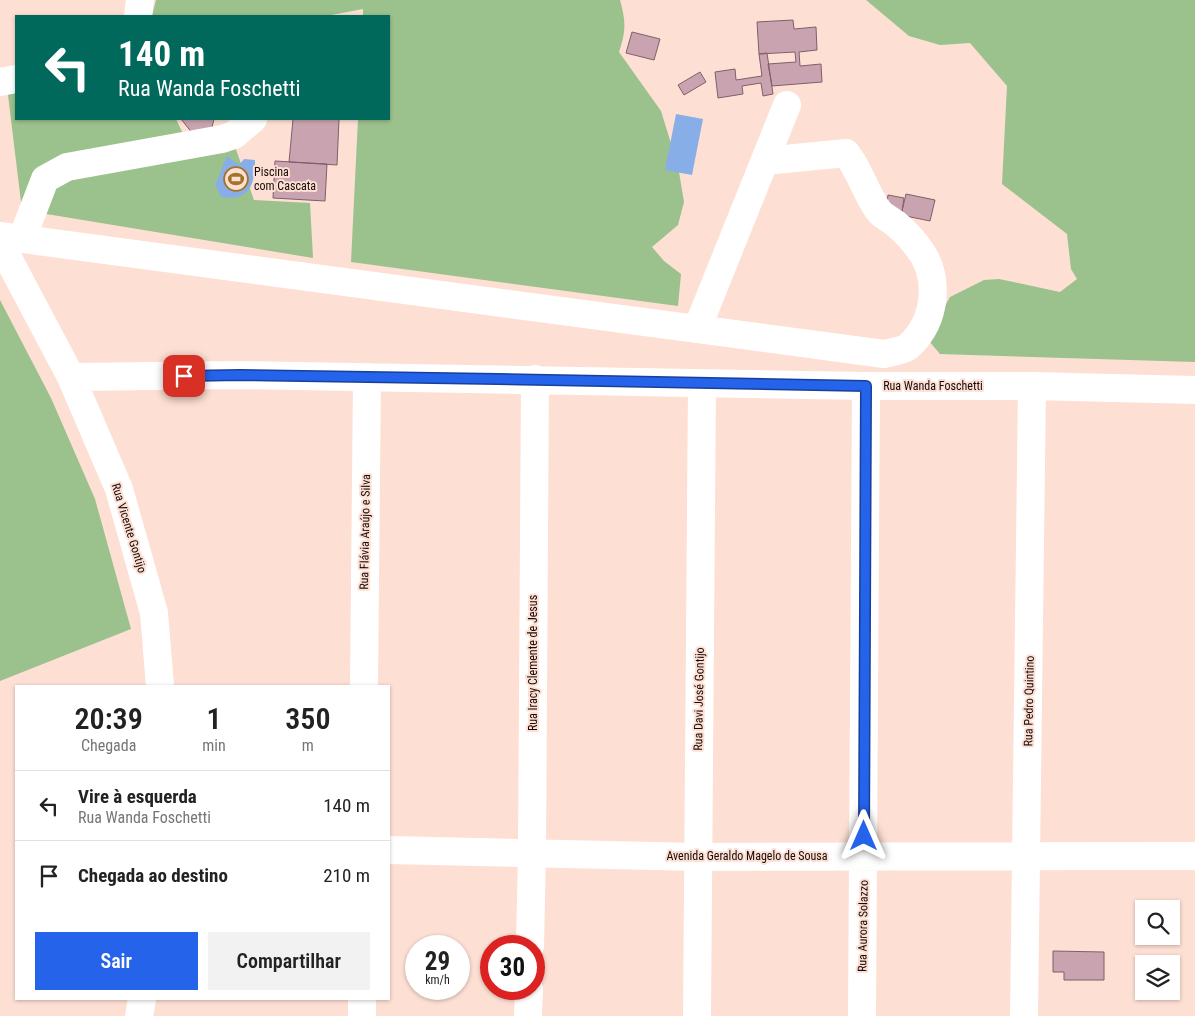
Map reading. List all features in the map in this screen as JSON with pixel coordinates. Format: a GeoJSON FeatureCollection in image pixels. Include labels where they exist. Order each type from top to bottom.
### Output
{"type":"FeatureCollection","features":[{"type":"Feature","properties":{"kind":"street"},"geometry":{"type":"LineString","coordinates":[[138,15],[140,0]]}},
{"type":"Feature","properties":{"kind":"street"},"geometry":{"type":"LineString","coordinates":[[0,82],[15,79]]}},
{"type":"Feature","properties":{"kind":"street"},"geometry":{"type":"LineString","coordinates":[[697,329],[787,105]]}},
{"type":"Feature","properties":{"kind":"street"},"geometry":{"type":"LineString","coordinates":[[253,120],[234,135],[222,139],[67,167],[45,179],[7,240],[884,354],[907,347],[924,328],[934,296],[932,272],[918,247],[896,224],[879,212],[867,193],[853,161],[846,153],[765,160]]}},
{"type":"Feature","properties":{"kind":"street","name":"Rua Vicente Gontijo"},"geometry":{"type":"LineString","coordinates":[[7,240],[71,377],[119,489],[154,613],[160,685]]}},
{"type":"Feature","properties":{"kind":"street","name":"Rua Wanda Foschetti"},"geometry":{"type":"LineString","coordinates":[[71,377],[240,375],[1195,390]]}},
{"type":"Feature","properties":{"kind":"street","name":"Rua Flávia Araújo e Silva"},"geometry":{"type":"LineString","coordinates":[[364,685],[367,377]]}},
{"type":"Feature","properties":{"kind":"street","name":"Rua Iracy Clemente de Jesus"},"geometry":{"type":"LineString","coordinates":[[530,935],[535,379]]}},
{"type":"Feature","properties":{"kind":"street","name":"Rua Davi José Gontijo"},"geometry":{"type":"LineString","coordinates":[[697,1016],[702,382]]}},
{"type":"Feature","properties":{"kind":"street","name":"Rua Aurora Solazzo"},"geometry":{"type":"LineString","coordinates":[[862,1016],[866,386]]}},
{"type":"Feature","properties":{"kind":"street","name":"Rua Pedro Quintino"},"geometry":{"type":"LineString","coordinates":[[1024,1016],[1032,386]]}},
{"type":"Feature","properties":{"kind":"street","name":"Avenida Geraldo Magelo de Sousa"},"geometry":{"type":"LineString","coordinates":[[390,850],[698,857],[864,855],[1195,856]]}},
{"type":"Feature","properties":{"kind":"street"},"geometry":{"type":"LineString","coordinates":[[139,1016],[142,1000]]}},
{"type":"Feature","properties":{"kind":"street"},"geometry":{"type":"LineString","coordinates":[[362,1000],[362,1016]]}},
{"type":"Feature","properties":{"kind":"street"},"geometry":{"type":"LineString","coordinates":[[528,1016],[529,1000]]}},
{"type":"Feature","properties":{"kind":"green space"},"geometry":{"type":"Polygon","coordinates":[[[156,0],[620,0],[624,26],[619,52],[661,111],[678,166],[684,202],[678,225],[652,247],[664,261],[681,274],[678,306],[351,262],[358,120],[390,120],[390,15],[363,15],[363,9],[331,15],[152,15],[156,0]]]}},
{"type":"Feature","properties":{"kind":"green space"},"geometry":{"type":"Polygon","coordinates":[[[866,0],[1195,0],[1195,362],[940,354],[929,341],[950,297],[984,280],[999,279],[1060,292],[1077,279],[1071,269],[1067,234],[1002,184],[1007,86],[970,43],[940,45],[909,36],[866,0]]]}},
{"type":"Feature","properties":{"kind":"green space"},"geometry":{"type":"Polygon","coordinates":[[[15,85],[15,120],[176,120],[185,138],[229,130],[254,200],[310,203],[313,258],[22,210],[7,87],[15,85]]]}},
{"type":"Feature","properties":{"kind":"green space"},"geometry":{"type":"Polygon","coordinates":[[[0,300],[51,398],[95,499],[131,629],[0,681],[0,300]]]}},
{"type":"Feature","properties":{"kind":"water"},"geometry":{"type":"Polygon","coordinates":[[[676,114],[703,119],[692,175],[665,170],[676,114]]]}},
{"type":"Feature","properties":{"kind":"water","name":"Piscina com Cascata"},"geometry":{"type":"Polygon","coordinates":[[[227,156],[239,165],[244,159],[255,160],[252,184],[245,194],[239,197],[221,197],[215,184],[227,156]]]}},
{"type":"Feature","properties":{"kind":"building"},"geometry":{"type":"Polygon","coordinates":[[[793,20],[794,29],[816,27],[817,50],[799,52],[800,66],[821,64],[822,82],[772,86],[768,64],[796,62],[795,52],[759,54],[757,22],[793,20]]]}},
{"type":"Feature","properties":{"kind":"building"},"geometry":{"type":"Polygon","coordinates":[[[632,32],[660,39],[654,60],[626,53],[632,32]]]}},
{"type":"Feature","properties":{"kind":"building"},"geometry":{"type":"Polygon","coordinates":[[[767,53],[773,94],[763,96],[761,83],[742,86],[743,94],[718,98],[715,72],[735,69],[736,80],[762,76],[759,54],[767,53]]]}},
{"type":"Feature","properties":{"kind":"building"},"geometry":{"type":"Polygon","coordinates":[[[700,72],[706,82],[684,95],[678,85],[700,72]]]}},
{"type":"Feature","properties":{"kind":"building"},"geometry":{"type":"Polygon","coordinates":[[[182,120],[214,120],[211,131],[193,134],[182,120]]]}},
{"type":"Feature","properties":{"kind":"building"},"geometry":{"type":"Polygon","coordinates":[[[293,120],[339,120],[337,165],[289,162],[293,120]]]}},
{"type":"Feature","properties":{"kind":"building"},"geometry":{"type":"Polygon","coordinates":[[[275,161],[327,164],[325,201],[273,198],[275,161]]]}},
{"type":"Feature","properties":{"kind":"building"},"geometry":{"type":"Polygon","coordinates":[[[906,194],[935,200],[930,221],[901,215],[906,194]]]}},
{"type":"Feature","properties":{"kind":"building"},"geometry":{"type":"Polygon","coordinates":[[[888,195],[904,198],[902,212],[886,209],[888,195]]]}},
{"type":"Feature","properties":{"kind":"building"},"geometry":{"type":"Polygon","coordinates":[[[1053,951],[1104,952],[1104,980],[1064,980],[1064,972],[1053,972],[1053,951]]]}},
{"type":"Feature","properties":{"kind":"place","name":"Piscina com Cascata"},"geometry":{"type":"Point","coordinates":[236,179]}},
{"type":"Feature","properties":{"kind":"route"},"geometry":{"type":"LineString","coordinates":[[184,376],[240,375],[866,386],[864,836]]}}]}
